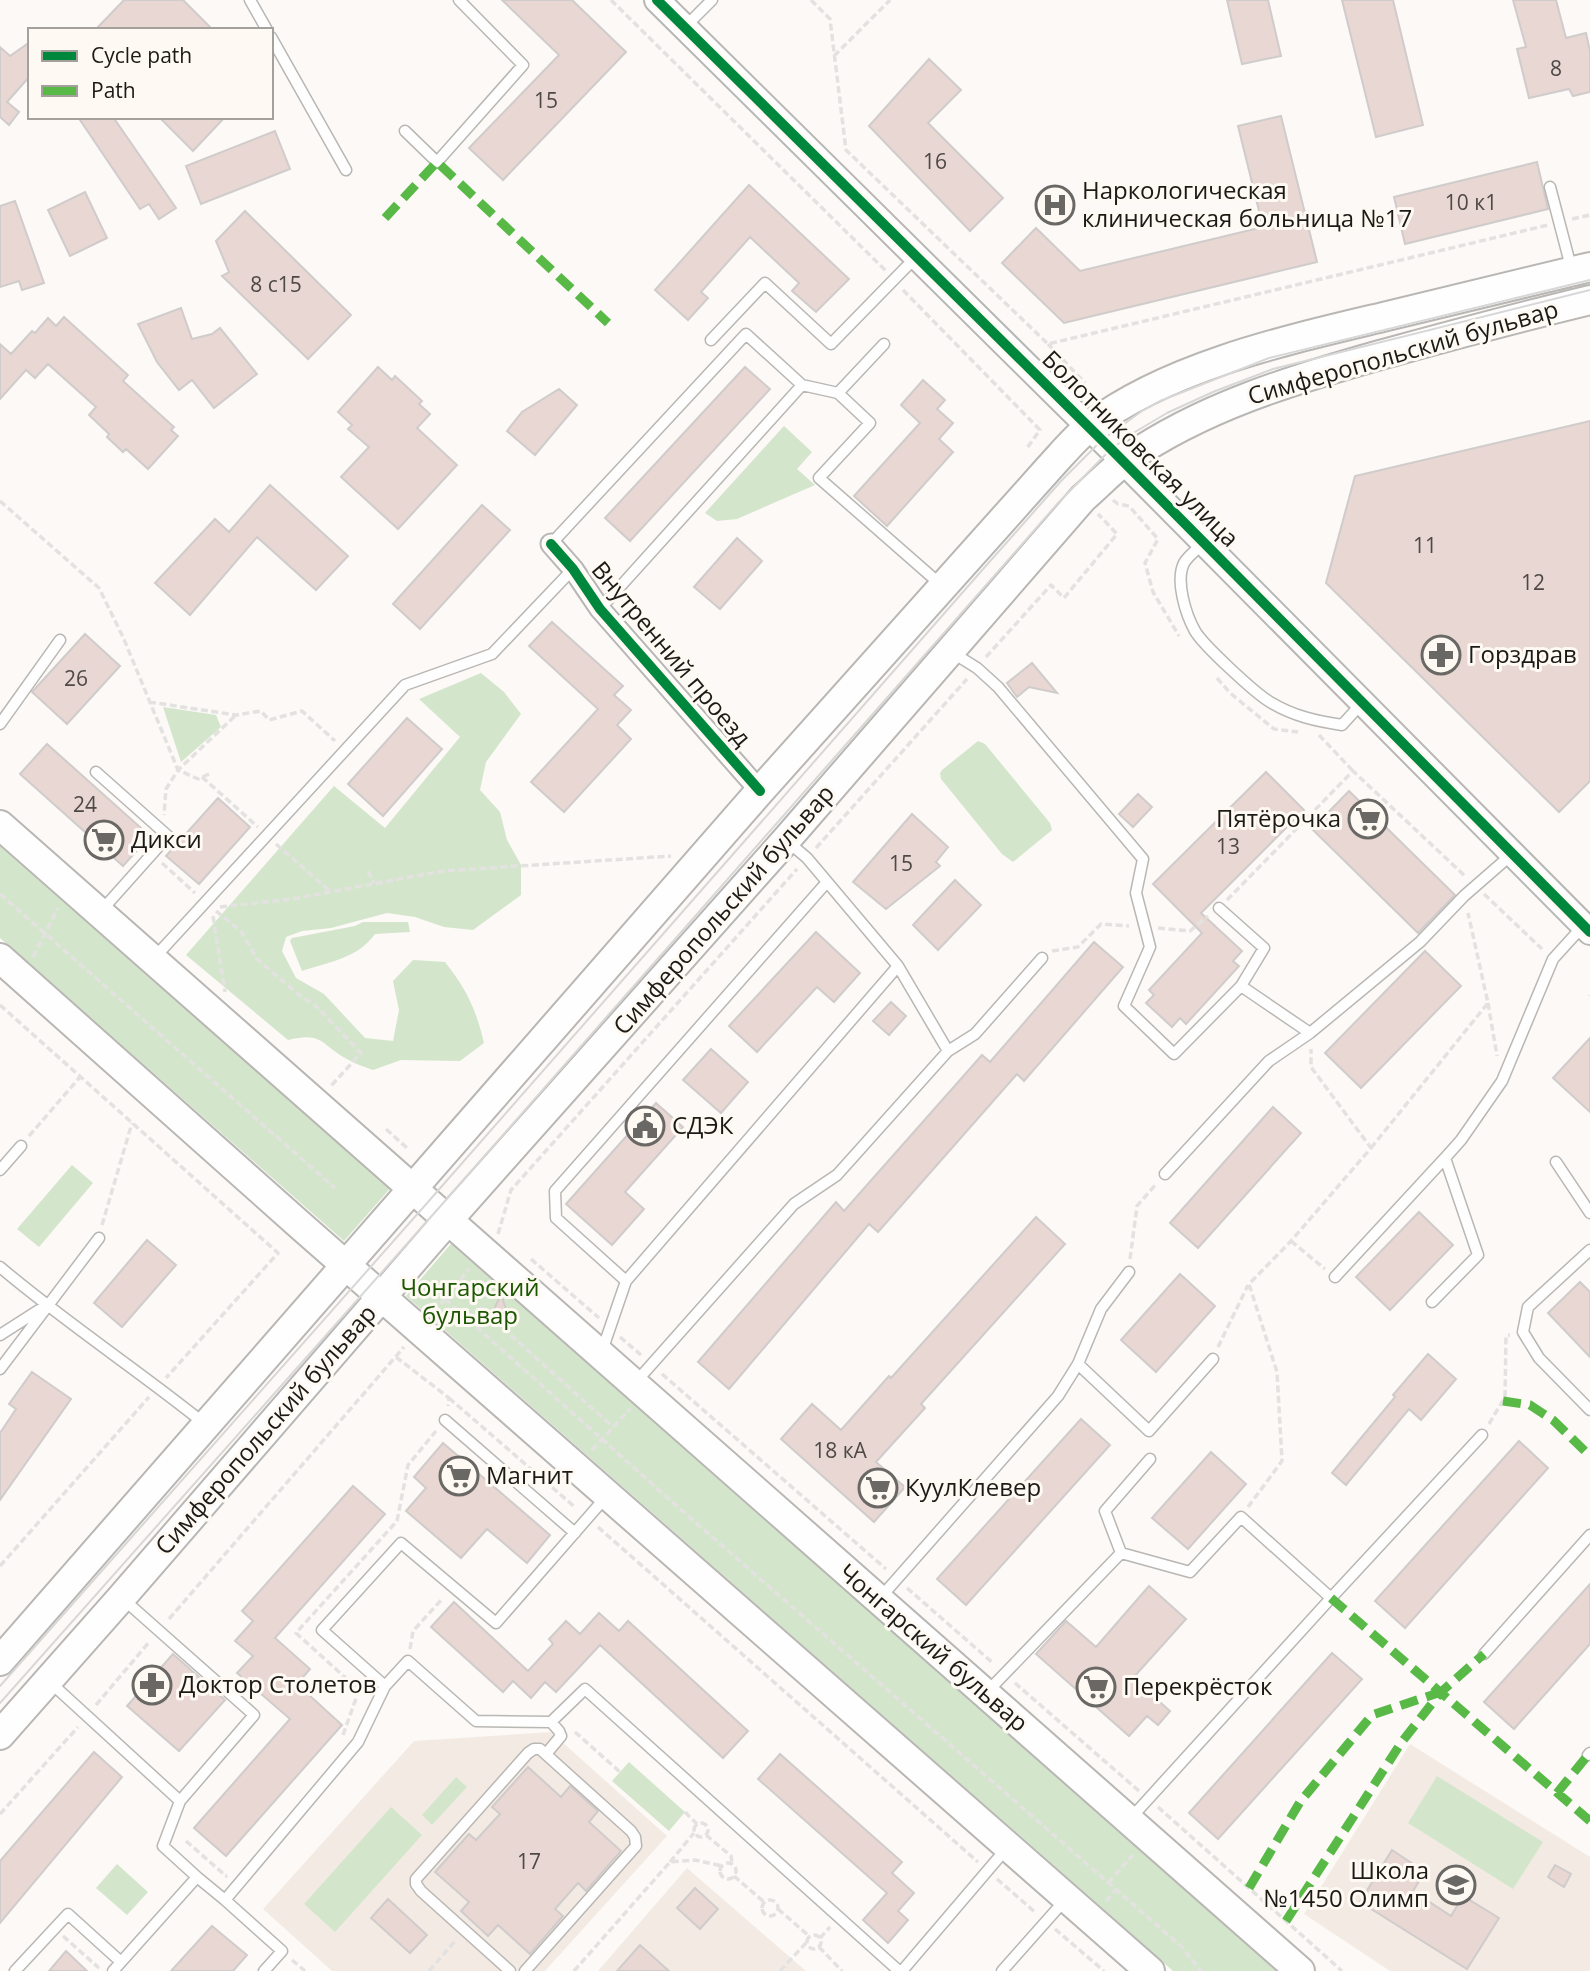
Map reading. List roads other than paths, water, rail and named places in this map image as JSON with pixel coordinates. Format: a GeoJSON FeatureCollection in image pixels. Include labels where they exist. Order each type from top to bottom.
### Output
{"type":"FeatureCollection","features":[{"type":"Feature","properties":{"kind":"main road","name":"Симферопольский бульвар"},"geometry":{"type":"LineString","coordinates":[[0,1661],[760,791],[1049,468],[1089,427],[1120,406],[1192,371],[1255,350],[1581,269]]}},
{"type":"Feature","properties":{"kind":"main road","name":"Симферопольский бульвар"},"geometry":{"type":"LineString","coordinates":[[0,1735],[448,1220],[786,840],[1083,499],[1124,461],[1203,416],[1278,386],[1484,326],[1590,300]]}},
{"type":"Feature","properties":{"kind":"main road","name":"Чонгарский бульвар"},"geometry":{"type":"LineString","coordinates":[[0,825],[601,1355],[643,1381],[888,1590],[985,1694],[1300,1971]]}},
{"type":"Feature","properties":{"kind":"main road"},"geometry":{"type":"LineString","coordinates":[[10,967],[1150,1971]]}},
{"type":"Feature","properties":{"kind":"street","name":"Болотниковская улица"},"geometry":{"type":"LineString","coordinates":[[657,0],[1124,461],[1587,928]]}},
{"type":"Feature","properties":{"kind":"street","name":"Внутренний проезд"},"geometry":{"type":"LineString","coordinates":[[551,544],[573,569],[600,609],[760,791]]}},
{"type":"Feature","properties":{"kind":"lane"},"geometry":{"type":"LineString","coordinates":[[250,0],[266,28]]}},
{"type":"Feature","properties":{"kind":"lane"},"geometry":{"type":"LineString","coordinates":[[405,131],[437,162],[523,65],[459,0]]}},
{"type":"Feature","properties":{"kind":"lane"},"geometry":{"type":"LineString","coordinates":[[685,28],[712,0]]}},
{"type":"Feature","properties":{"kind":"lane"},"geometry":{"type":"LineString","coordinates":[[273,41],[345,170]]}},
{"type":"Feature","properties":{"kind":"lane"},"geometry":{"type":"LineString","coordinates":[[1550,187],[1559,223],[1581,269]]}},
{"type":"Feature","properties":{"kind":"lane"},"geometry":{"type":"LineString","coordinates":[[711,340],[765,283],[831,344],[916,257]]}},
{"type":"Feature","properties":{"kind":"lane"},"geometry":{"type":"LineString","coordinates":[[551,544],[747,334],[802,385],[838,393],[870,423],[819,478],[943,587]]}},
{"type":"Feature","properties":{"kind":"lane"},"geometry":{"type":"LineString","coordinates":[[838,393],[884,344]]}},
{"type":"Feature","properties":{"kind":"lane"},"geometry":{"type":"LineString","coordinates":[[600,609],[802,385]]}},
{"type":"Feature","properties":{"kind":"lane"},"geometry":{"type":"LineString","coordinates":[[1204,543],[1184,564],[1181,594],[1196,633],[1242,680],[1269,701],[1302,718],[1342,724],[1363,703]]}},
{"type":"Feature","properties":{"kind":"lane"},"geometry":{"type":"LineString","coordinates":[[152,960],[405,685],[492,654],[573,569]]}},
{"type":"Feature","properties":{"kind":"lane"},"geometry":{"type":"LineString","coordinates":[[0,724],[60,640]]}},
{"type":"Feature","properties":{"kind":"lane"},"geometry":{"type":"LineString","coordinates":[[950,650],[977,668],[998,687],[1143,859],[1136,894],[1150,947],[1124,1006],[1174,1054],[1241,986],[1264,948],[1219,908]]}},
{"type":"Feature","properties":{"kind":"lane"},"geometry":{"type":"LineString","coordinates":[[96,772],[168,836],[99,913]]}},
{"type":"Feature","properties":{"kind":"lane"},"geometry":{"type":"LineString","coordinates":[[786,840],[807,858],[898,966],[948,1051]]}},
{"type":"Feature","properties":{"kind":"lane"},"geometry":{"type":"LineString","coordinates":[[1165,1174],[1269,1061],[1310,1033],[1420,942],[1464,896],[1513,854]]}},
{"type":"Feature","properties":{"kind":"lane"},"geometry":{"type":"LineString","coordinates":[[626,1281],[555,1218],[555,1191],[827,882]]}},
{"type":"Feature","properties":{"kind":"lane"},"geometry":{"type":"LineString","coordinates":[[1335,1277],[1461,1140],[1502,1081],[1553,959],[1587,928]]}},
{"type":"Feature","properties":{"kind":"lane"},"geometry":{"type":"LineString","coordinates":[[643,1381],[794,1204],[837,1175],[948,1051],[975,1034],[1046,955]]}},
{"type":"Feature","properties":{"kind":"lane"},"geometry":{"type":"LineString","coordinates":[[601,1355],[626,1281],[898,966]]}},
{"type":"Feature","properties":{"kind":"lane"},"geometry":{"type":"LineString","coordinates":[[1241,986],[1310,1033]]}},
{"type":"Feature","properties":{"kind":"lane"},"geometry":{"type":"LineString","coordinates":[[0,1170],[20,1146]]}},
{"type":"Feature","properties":{"kind":"lane"},"geometry":{"type":"LineString","coordinates":[[1432,1302],[1478,1255],[1445,1158]]}},
{"type":"Feature","properties":{"kind":"lane"},"geometry":{"type":"LineString","coordinates":[[1556,1162],[1590,1213]]}},
{"type":"Feature","properties":{"kind":"lane"},"geometry":{"type":"LineString","coordinates":[[0,1369],[99,1238]]}},
{"type":"Feature","properties":{"kind":"lane"},"geometry":{"type":"LineString","coordinates":[[1590,1250],[1528,1307],[1523,1332],[1539,1359],[1590,1410]]}},
{"type":"Feature","properties":{"kind":"lane"},"geometry":{"type":"LineString","coordinates":[[0,1268],[46,1306],[158,1386],[207,1425]]}},
{"type":"Feature","properties":{"kind":"lane"},"geometry":{"type":"LineString","coordinates":[[888,1590],[1058,1396],[1078,1364],[1101,1309],[1129,1272]]}},
{"type":"Feature","properties":{"kind":"lane"},"geometry":{"type":"LineString","coordinates":[[0,1335],[46,1306]]}},
{"type":"Feature","properties":{"kind":"lane"},"geometry":{"type":"LineString","coordinates":[[1078,1364],[1149,1431],[1213,1359]]}},
{"type":"Feature","properties":{"kind":"lane"},"geometry":{"type":"LineString","coordinates":[[445,1420],[575,1534]]}},
{"type":"Feature","properties":{"kind":"lane"},"geometry":{"type":"LineString","coordinates":[[1129,1821],[1482,1435]]}},
{"type":"Feature","properties":{"kind":"lane"},"geometry":{"type":"LineString","coordinates":[[1121,1553],[1105,1511],[1150,1459]]}},
{"type":"Feature","properties":{"kind":"lane"},"geometry":{"type":"LineString","coordinates":[[385,1686],[322,1630],[401,1543],[495,1623],[607,1495]]}},
{"type":"Feature","properties":{"kind":"lane"},"geometry":{"type":"LineString","coordinates":[[1121,1553],[1190,1572],[1241,1517],[1331,1598]]}},
{"type":"Feature","properties":{"kind":"lane"},"geometry":{"type":"LineString","coordinates":[[1484,1654],[1590,1535]]}},
{"type":"Feature","properties":{"kind":"lane"},"geometry":{"type":"LineString","coordinates":[[985,1694],[1121,1553]]}},
{"type":"Feature","properties":{"kind":"lane"},"geometry":{"type":"LineString","coordinates":[[121,1598],[254,1715],[180,1801],[163,1846],[282,1951],[264,1971]]}},
{"type":"Feature","properties":{"kind":"lane"},"geometry":{"type":"LineString","coordinates":[[225,1900],[358,1742],[385,1686],[408,1661],[476,1721],[554,1719],[585,1689],[900,1971],[1009,1846]]}},
{"type":"Feature","properties":{"kind":"lane"},"geometry":{"type":"LineString","coordinates":[[48,1680],[180,1801]]}},
{"type":"Feature","properties":{"kind":"lane"},"geometry":{"type":"LineString","coordinates":[[546,1754],[561,1736],[554,1719]]}},
{"type":"Feature","properties":{"kind":"lane"},"geometry":{"type":"LineString","coordinates":[[510,1971],[421,1891],[416,1884],[416,1878],[528,1753],[540,1749],[631,1831],[636,1846],[525,1971]]}},
{"type":"Feature","properties":{"kind":"lane"},"geometry":{"type":"LineString","coordinates":[[113,1971],[197,1877]]}},
{"type":"Feature","properties":{"kind":"lane"},"geometry":{"type":"LineString","coordinates":[[1002,1971],[1067,1898]]}},
{"type":"Feature","properties":{"kind":"lane"},"geometry":{"type":"LineString","coordinates":[[15,1971],[68,1914],[121,1962]]}},
{"type":"Feature","properties":{"kind":"tram line"},"geometry":{"type":"LineString","coordinates":[[0,1686],[984,568],[1062,480],[1102,440],[1160,401],[1269,358],[1590,280]]}},
{"type":"Feature","properties":{"kind":"tram line"},"geometry":{"type":"LineString","coordinates":[[0,1703],[1059,502],[1111,449],[1167,413],[1273,369],[1590,290]]}},
{"type":"Feature","properties":{"kind":"place","name":"Наркологическая клиническая больница №17"},"geometry":{"type":"Point","coordinates":[1055,205]}},
{"type":"Feature","properties":{"kind":"place","name":"Горздрав"},"geometry":{"type":"Point","coordinates":[1441,655]}},
{"type":"Feature","properties":{"kind":"place","name":"Пятёрочка"},"geometry":{"type":"Point","coordinates":[1368,819]}},
{"type":"Feature","properties":{"kind":"place","name":"Дикси"},"geometry":{"type":"Point","coordinates":[104,840]}},
{"type":"Feature","properties":{"kind":"place","name":"СДЭК"},"geometry":{"type":"Point","coordinates":[645,1126]}},
{"type":"Feature","properties":{"kind":"place","name":"Магнит"},"geometry":{"type":"Point","coordinates":[459,1476]}},
{"type":"Feature","properties":{"kind":"place","name":"КуулКлевер"},"geometry":{"type":"Point","coordinates":[878,1488]}},
{"type":"Feature","properties":{"kind":"place","name":"Доктор Столетов"},"geometry":{"type":"Point","coordinates":[152,1685]}},
{"type":"Feature","properties":{"kind":"place","name":"Перекрёсток"},"geometry":{"type":"Point","coordinates":[1096,1687]}},
{"type":"Feature","properties":{"kind":"place","name":"Школа №1450 Олимп"},"geometry":{"type":"Point","coordinates":[1456,1885]}}]}
